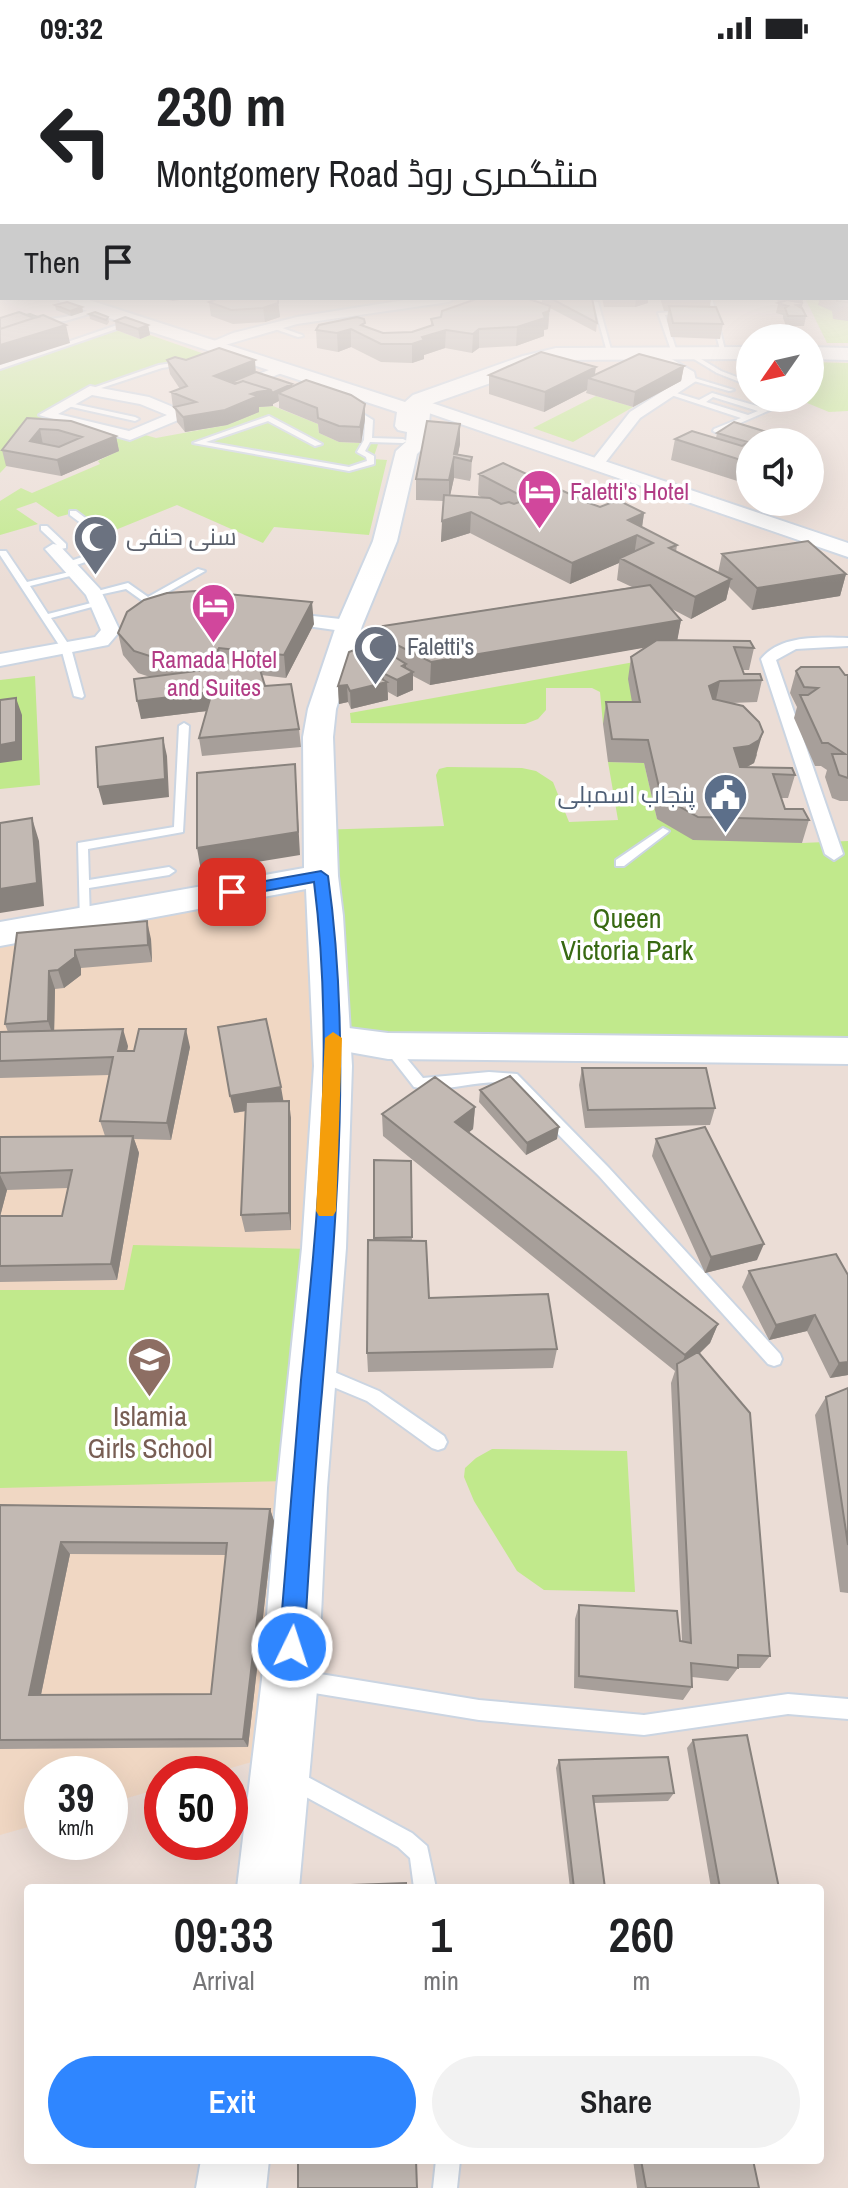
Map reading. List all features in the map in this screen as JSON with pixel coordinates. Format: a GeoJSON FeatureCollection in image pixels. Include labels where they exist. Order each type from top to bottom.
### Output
{"type":"FeatureCollection","features":[{"type":"Feature","properties":{"kind":"main road"},"geometry":{"type":"LineString","coordinates":[[314,383],[382,412],[393,431],[412,423],[472,383]]}},
{"type":"Feature","properties":{"kind":"main road"},"geometry":{"type":"LineString","coordinates":[[318,383],[412,423]]}},
{"type":"Feature","properties":{"kind":"main road"},"geometry":{"type":"LineString","coordinates":[[340,392],[409,390],[466,383]]}},
{"type":"Feature","properties":{"kind":"main road"},"geometry":{"type":"LineString","coordinates":[[268,1884],[290,1679],[324,1248],[333,1052],[321,876],[318,737],[322,709],[349,626],[385,541],[412,423],[448,387]]}},
{"type":"Feature","properties":{"kind":"main road"},"geometry":{"type":"LineString","coordinates":[[0,934],[321,876]]}},
{"type":"Feature","properties":{"kind":"main road"},"geometry":{"type":"LineString","coordinates":[[231,2188],[234,2164]]}},
{"type":"Feature","properties":{"kind":"street"},"geometry":{"type":"LineString","coordinates":[[173,412],[247,383]]}},
{"type":"Feature","properties":{"kind":"street"},"geometry":{"type":"LineString","coordinates":[[596,465],[635,415],[680,383]]}},
{"type":"Feature","properties":{"kind":"street"},"geometry":{"type":"LineString","coordinates":[[90,390],[144,400],[178,415],[130,436],[46,415],[90,390]]}},
{"type":"Feature","properties":{"kind":"street"},"geometry":{"type":"LineString","coordinates":[[412,423],[489,430],[848,550]]}},
{"type":"Feature","properties":{"kind":"street"},"geometry":{"type":"LineString","coordinates":[[0,660],[101,641],[111,631],[96,599],[53,549]]}},
{"type":"Feature","properties":{"kind":"street"},"geometry":{"type":"LineString","coordinates":[[253,615],[349,626]]}},
{"type":"Feature","properties":{"kind":"street"},"geometry":{"type":"LineString","coordinates":[[834,854],[768,659],[775,651],[792,647],[848,642]]}},
{"type":"Feature","properties":{"kind":"street"},"geometry":{"type":"LineString","coordinates":[[333,1052],[383,1046],[848,1051]]}},
{"type":"Feature","properties":{"kind":"lane"},"geometry":{"type":"LineString","coordinates":[[90,390],[109,383]]}},
{"type":"Feature","properties":{"kind":"lane"},"geometry":{"type":"LineString","coordinates":[[707,383],[736,392]]}},
{"type":"Feature","properties":{"kind":"lane"},"geometry":{"type":"LineString","coordinates":[[706,391],[715,386]]}},
{"type":"Feature","properties":{"kind":"lane"},"geometry":{"type":"LineString","coordinates":[[318,444],[269,418],[197,443],[349,469],[371,462],[370,456],[361,452],[368,440],[369,420],[340,392]]}},
{"type":"Feature","properties":{"kind":"lane"},"geometry":{"type":"LineString","coordinates":[[667,392],[746,417]]}},
{"type":"Feature","properties":{"kind":"lane"},"geometry":{"type":"LineString","coordinates":[[699,403],[712,395],[736,402]]}},
{"type":"Feature","properties":{"kind":"lane"},"geometry":{"type":"LineString","coordinates":[[65,404],[135,419]]}},
{"type":"Feature","properties":{"kind":"lane"},"geometry":{"type":"LineString","coordinates":[[717,431],[758,412]]}},
{"type":"Feature","properties":{"kind":"lane"},"geometry":{"type":"LineString","coordinates":[[368,440],[412,423]]}},
{"type":"Feature","properties":{"kind":"lane"},"geometry":{"type":"LineString","coordinates":[[25,585],[105,552],[110,541],[73,513]]}},
{"type":"Feature","properties":{"kind":"lane"},"geometry":{"type":"LineString","coordinates":[[44,528],[63,546],[53,549]]}},
{"type":"Feature","properties":{"kind":"lane"},"geometry":{"type":"LineString","coordinates":[[3,553],[66,648],[79,696]]}},
{"type":"Feature","properties":{"kind":"lane"},"geometry":{"type":"LineString","coordinates":[[45,617],[128,586],[147,601],[201,571]]}},
{"type":"Feature","properties":{"kind":"lane"},"geometry":{"type":"LineString","coordinates":[[84,920],[82,846],[179,830],[184,726]]}},
{"type":"Feature","properties":{"kind":"lane"},"geometry":{"type":"LineString","coordinates":[[620,863],[663,831]]}},
{"type":"Feature","properties":{"kind":"lane"},"geometry":{"type":"LineString","coordinates":[[84,885],[169,871]]}},
{"type":"Feature","properties":{"kind":"lane"},"geometry":{"type":"LineString","coordinates":[[383,1046],[419,1083],[433,1085],[500,1076],[512,1078],[604,1172],[774,1359]]}},
{"type":"Feature","properties":{"kind":"lane"},"geometry":{"type":"LineString","coordinates":[[312,1371],[373,1396],[438,1442]]}},
{"type":"Feature","properties":{"kind":"lane"},"geometry":{"type":"LineString","coordinates":[[290,1679],[479,1710],[644,1725],[788,1704],[848,1709]]}},
{"type":"Feature","properties":{"kind":"lane"},"geometry":{"type":"LineString","coordinates":[[281,1772],[405,1840],[420,1853],[424,1884]]}},
{"type":"Feature","properties":{"kind":"lane"},"geometry":{"type":"LineString","coordinates":[[445,2188],[448,2164]]}},
{"type":"Feature","properties":{"kind":"shaded area","name":"Islamia Girls School"},"geometry":{"type":"Polygon","coordinates":[[[318,889],[341,1037],[259,1760],[248,1763],[248,1756],[144,1756],[144,1793],[128,1798],[128,1756],[24,1756],[24,1828],[0,1835],[0,938],[318,889]]]}},
{"type":"Feature","properties":{"kind":"green space"},"geometry":{"type":"Polygon","coordinates":[[[0,383],[104,383],[63,402],[46,414],[0,473],[0,383]]]}},
{"type":"Feature","properties":{"kind":"green space"},"geometry":{"type":"Polygon","coordinates":[[[824,383],[848,383],[848,411],[824,410],[824,383]]]}},
{"type":"Feature","properties":{"kind":"green space"},"geometry":{"type":"Polygon","coordinates":[[[596,396],[633,407],[573,442],[533,428],[596,396]]]}},
{"type":"Feature","properties":{"kind":"green space"},"geometry":{"type":"Polygon","coordinates":[[[273,406],[318,424],[319,433],[339,442],[378,444],[373,459],[387,460],[369,535],[274,527],[263,543],[177,505],[103,535],[73,513],[58,517],[36,502],[16,509],[38,524],[0,535],[0,501],[21,488],[32,493],[100,464],[98,461],[118,451],[99,443],[119,433],[138,433],[156,438],[227,425],[258,412],[258,407],[273,406]]]}},
{"type":"Feature","properties":{"kind":"green space"},"geometry":{"type":"Polygon","coordinates":[[[651,659],[636,724],[603,724],[600,692],[592,688],[546,688],[546,710],[538,719],[525,724],[351,723],[350,713],[651,659]]]}},
{"type":"Feature","properties":{"kind":"green space"},"geometry":{"type":"Polygon","coordinates":[[[35,676],[40,785],[0,789],[0,680],[35,676]]]}},
{"type":"Feature","properties":{"kind":"green space","name":"Queen Victoria Park"},"geometry":{"type":"Polygon","coordinates":[[[608,762],[644,763],[657,819],[802,843],[848,841],[848,1050],[337,1044],[316,830],[444,826],[436,775],[439,769],[447,767],[536,771],[553,782],[569,822],[618,820],[608,762]]]}},
{"type":"Feature","properties":{"kind":"green space"},"geometry":{"type":"Polygon","coordinates":[[[133,1245],[312,1249],[288,1481],[0,1488],[0,1290],[124,1290],[133,1245]]]}},
{"type":"Feature","properties":{"kind":"green space"},"geometry":{"type":"Polygon","coordinates":[[[492,1449],[627,1451],[635,1592],[544,1590],[517,1571],[474,1501],[464,1477],[465,1468],[492,1449]]]}},
{"type":"Feature","properties":{"kind":"building"},"geometry":{"type":"Polygon","coordinates":[[[185,383],[251,383],[271,390],[251,394],[258,396],[225,410],[183,417],[174,407],[196,402],[171,392],[187,386],[185,383]]]}},
{"type":"Feature","properties":{"kind":"building"},"geometry":{"type":"Polygon","coordinates":[[[251,383],[292,384],[272,393],[251,383]]]}},
{"type":"Feature","properties":{"kind":"building"},"geometry":{"type":"Polygon","coordinates":[[[298,383],[316,383],[351,395],[365,404],[360,427],[339,426],[318,418],[317,408],[278,393],[298,383]]]}},
{"type":"Feature","properties":{"kind":"building"},"geometry":{"type":"Polygon","coordinates":[[[517,383],[562,383],[545,392],[517,383]]]}},
{"type":"Feature","properties":{"kind":"building"},"geometry":{"type":"Polygon","coordinates":[[[606,383],[651,383],[635,392],[606,383]]]}},
{"type":"Feature","properties":{"kind":"building"},"geometry":{"type":"Polygon","coordinates":[[[27,418],[71,421],[116,436],[57,460],[2,450],[27,418]],[[40,429],[30,441],[59,447],[82,437],[40,429]]]}},
{"type":"Feature","properties":{"kind":"building"},"geometry":{"type":"Polygon","coordinates":[[[427,421],[460,424],[454,454],[472,457],[471,461],[454,457],[449,480],[416,479],[427,421]]]}},
{"type":"Feature","properties":{"kind":"building"},"geometry":{"type":"Polygon","coordinates":[[[734,422],[754,428],[736,428],[736,439],[717,433],[734,422]]]}},
{"type":"Feature","properties":{"kind":"building"},"geometry":{"type":"Polygon","coordinates":[[[692,431],[736,444],[736,459],[675,439],[692,431]]]}},
{"type":"Feature","properties":{"kind":"building"},"geometry":{"type":"Polygon","coordinates":[[[503,463],[600,507],[618,500],[644,513],[628,520],[677,545],[669,548],[731,579],[695,597],[620,558],[653,543],[637,535],[572,563],[471,512],[442,521],[444,495],[490,498],[501,504],[528,499],[479,474],[503,463]]]}},
{"type":"Feature","properties":{"kind":"building"},"geometry":{"type":"Polygon","coordinates":[[[808,541],[846,574],[757,588],[722,554],[808,541]]]}},
{"type":"Feature","properties":{"kind":"building"},"geometry":{"type":"Polygon","coordinates":[[[650,585],[681,620],[431,662],[393,643],[383,626],[650,585]]]}},
{"type":"Feature","properties":{"kind":"building"},"geometry":{"type":"Polygon","coordinates":[[[196,591],[312,602],[284,655],[219,648],[215,655],[199,659],[162,660],[134,651],[118,633],[127,612],[144,600],[167,593],[196,591]]]}},
{"type":"Feature","properties":{"kind":"building"},"geometry":{"type":"Polygon","coordinates":[[[657,640],[750,641],[754,648],[734,647],[744,674],[760,674],[762,680],[720,681],[709,686],[713,699],[743,706],[759,722],[763,732],[759,740],[749,746],[734,748],[740,767],[792,768],[795,775],[773,774],[785,809],[803,809],[809,820],[698,817],[661,796],[648,740],[612,739],[606,702],[640,702],[631,657],[657,640]]]}},
{"type":"Feature","properties":{"kind":"building"},"geometry":{"type":"Polygon","coordinates":[[[372,643],[406,664],[402,666],[413,672],[397,680],[383,673],[377,676],[387,682],[350,691],[347,685],[338,686],[349,652],[372,643]]]}},
{"type":"Feature","properties":{"kind":"building"},"geometry":{"type":"Polygon","coordinates":[[[258,663],[265,686],[291,684],[299,729],[199,738],[212,692],[137,701],[134,679],[258,663]]]}},
{"type":"Feature","properties":{"kind":"building"},"geometry":{"type":"Polygon","coordinates":[[[801,667],[839,667],[848,675],[848,778],[839,775],[832,754],[845,754],[828,743],[822,743],[800,695],[808,695],[818,688],[804,687],[796,671],[801,667]]]}},
{"type":"Feature","properties":{"kind":"building"},"geometry":{"type":"Polygon","coordinates":[[[16,698],[16,742],[0,745],[0,700],[16,698]]]}},
{"type":"Feature","properties":{"kind":"building"},"geometry":{"type":"Polygon","coordinates":[[[163,738],[165,779],[98,787],[96,747],[163,738]]]}},
{"type":"Feature","properties":{"kind":"building"},"geometry":{"type":"Polygon","coordinates":[[[295,764],[298,832],[197,848],[197,773],[295,764]]]}},
{"type":"Feature","properties":{"kind":"building"},"geometry":{"type":"Polygon","coordinates":[[[32,818],[37,883],[0,889],[0,823],[32,818]]]}},
{"type":"Feature","properties":{"kind":"building"},"geometry":{"type":"Polygon","coordinates":[[[147,921],[148,945],[75,950],[75,957],[58,970],[49,971],[48,1021],[5,1024],[17,933],[147,921]]]}},
{"type":"Feature","properties":{"kind":"building"},"geometry":{"type":"Polygon","coordinates":[[[266,1019],[281,1087],[230,1096],[218,1027],[266,1019]]]}},
{"type":"Feature","properties":{"kind":"building"},"geometry":{"type":"Polygon","coordinates":[[[123,1029],[118,1051],[134,1051],[139,1029],[186,1029],[167,1123],[100,1121],[113,1057],[0,1061],[0,1032],[123,1029]]]}},
{"type":"Feature","properties":{"kind":"building"},"geometry":{"type":"Polygon","coordinates":[[[582,1068],[706,1068],[715,1108],[588,1110],[582,1068]]]}},
{"type":"Feature","properties":{"kind":"building"},"geometry":{"type":"Polygon","coordinates":[[[510,1076],[559,1127],[527,1143],[480,1090],[510,1076]]]}},
{"type":"Feature","properties":{"kind":"building"},"geometry":{"type":"Polygon","coordinates":[[[435,1077],[475,1107],[455,1122],[718,1324],[685,1355],[382,1114],[435,1077]]]}},
{"type":"Feature","properties":{"kind":"building"},"geometry":{"type":"Polygon","coordinates":[[[289,1101],[289,1213],[241,1215],[246,1102],[289,1101]]]}},
{"type":"Feature","properties":{"kind":"building"},"geometry":{"type":"Polygon","coordinates":[[[705,1127],[764,1244],[711,1257],[656,1139],[705,1127]]]}},
{"type":"Feature","properties":{"kind":"building"},"geometry":{"type":"Polygon","coordinates":[[[133,1136],[111,1264],[0,1266],[0,1216],[62,1216],[72,1170],[0,1173],[0,1137],[133,1136]]]}},
{"type":"Feature","properties":{"kind":"building"},"geometry":{"type":"Polygon","coordinates":[[[374,1160],[411,1161],[412,1237],[374,1238],[374,1160]]]}},
{"type":"Feature","properties":{"kind":"building"},"geometry":{"type":"Polygon","coordinates":[[[368,1240],[426,1241],[429,1298],[548,1294],[557,1349],[367,1353],[368,1240]]]}},
{"type":"Feature","properties":{"kind":"building"},"geometry":{"type":"Polygon","coordinates":[[[836,1254],[848,1275],[848,1362],[839,1363],[815,1315],[776,1325],[749,1271],[836,1254]]]}},
{"type":"Feature","properties":{"kind":"building"},"geometry":{"type":"Polygon","coordinates":[[[698,1352],[750,1413],[770,1656],[738,1655],[738,1668],[691,1663],[692,1687],[579,1676],[579,1605],[677,1611],[680,1641],[691,1643],[677,1364],[698,1352]]]}},
{"type":"Feature","properties":{"kind":"building"},"geometry":{"type":"Polygon","coordinates":[[[848,1388],[848,1545],[826,1397],[848,1388]]]}},
{"type":"Feature","properties":{"kind":"building"},"geometry":{"type":"Polygon","coordinates":[[[0,1505],[270,1509],[243,1739],[0,1740],[0,1505]],[[61,1542],[29,1695],[211,1694],[227,1543],[61,1542]]]}},
{"type":"Feature","properties":{"kind":"building"},"geometry":{"type":"Polygon","coordinates":[[[747,1735],[778,1884],[719,1884],[693,1740],[747,1735]]]}},
{"type":"Feature","properties":{"kind":"building"},"geometry":{"type":"Polygon","coordinates":[[[668,1757],[674,1793],[593,1796],[604,1884],[574,1884],[559,1760],[668,1757]]]}},
{"type":"Feature","properties":{"kind":"building"},"geometry":{"type":"Polygon","coordinates":[[[298,2164],[416,2164],[417,2188],[298,2188],[298,2164]]]}},
{"type":"Feature","properties":{"kind":"building"},"geometry":{"type":"Polygon","coordinates":[[[642,2164],[754,2164],[759,2188],[646,2188],[642,2164]]]}},
{"type":"Feature","properties":{"kind":"slow traffic"},"geometry":{"type":"LineString","coordinates":[[326,1211],[333,1038]]}},
{"type":"Feature","properties":{"kind":"place","name":"Faletti's Hotel"},"geometry":{"type":"Point","coordinates":[539,531]}},
{"type":"Feature","properties":{"kind":"place","name":"سنی حنفی"},"geometry":{"type":"Point","coordinates":[95,576]}},
{"type":"Feature","properties":{"kind":"place","name":"Ramada Hotel and Suites"},"geometry":{"type":"Point","coordinates":[214,645]}},
{"type":"Feature","properties":{"kind":"place","name":"Faletti's"},"geometry":{"type":"Point","coordinates":[376,686]}},
{"type":"Feature","properties":{"kind":"place","name":"پنجاب اسمبلی"},"geometry":{"type":"Point","coordinates":[726,834]}},
{"type":"Feature","properties":{"kind":"place","name":"Islamia Girls School"},"geometry":{"type":"Point","coordinates":[150,1398]}},
{"type":"Feature","properties":{"kind":"route"},"geometry":{"type":"LineString","coordinates":[[232,892],[321,876],[326,916],[333,1066],[324,1248],[302,1488],[292,1647]]}}]}
